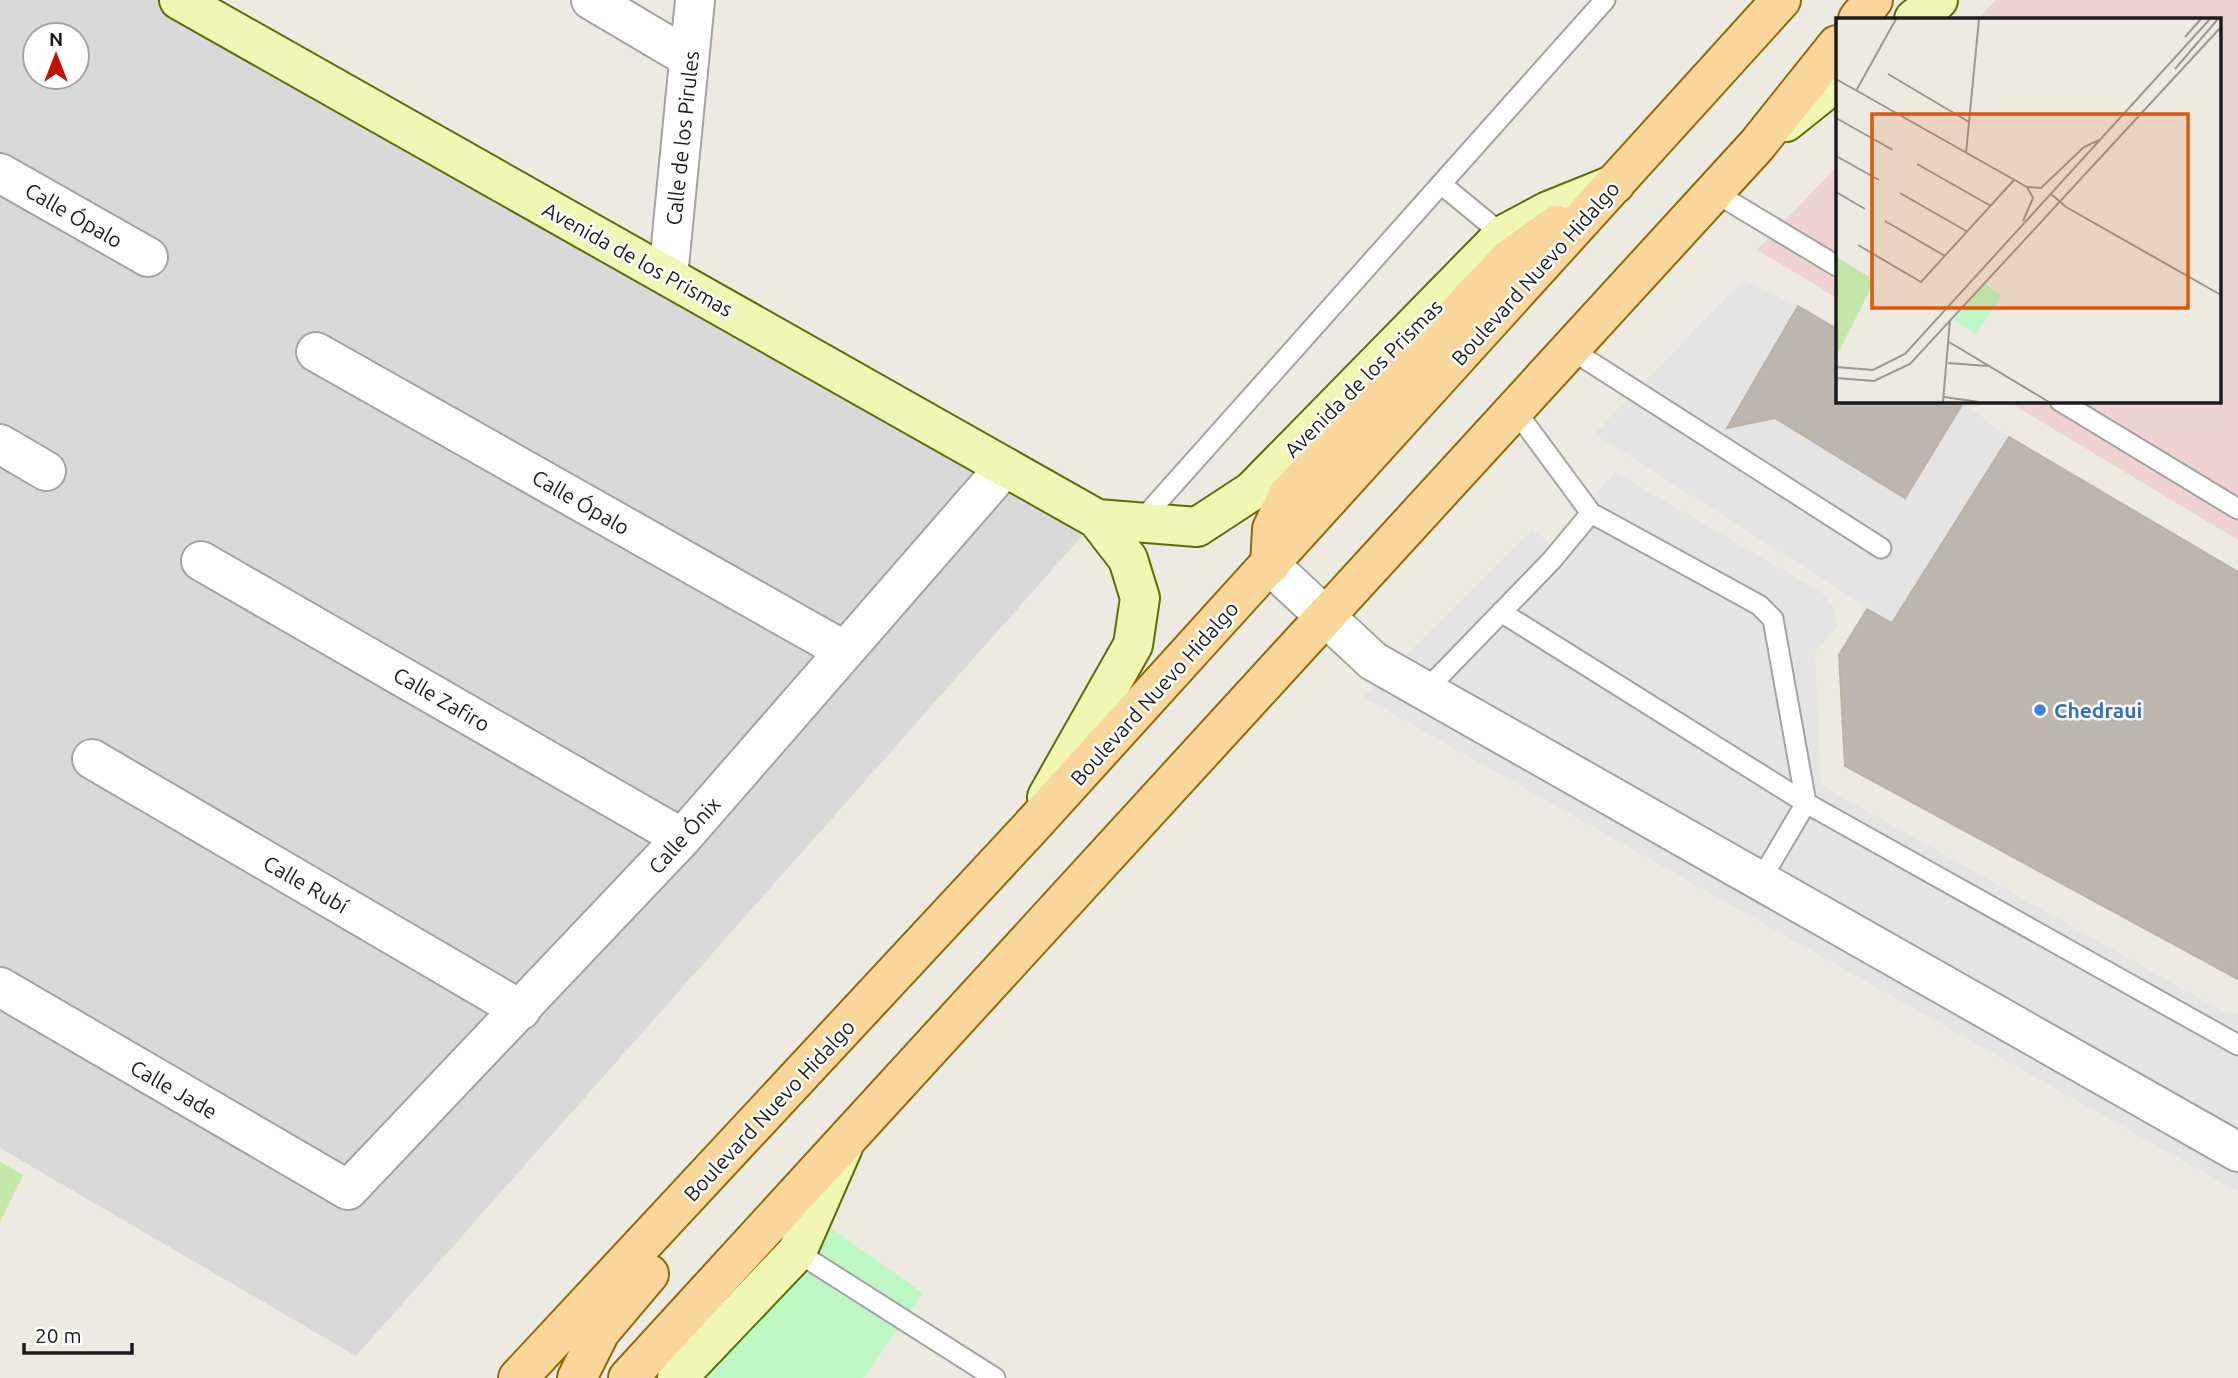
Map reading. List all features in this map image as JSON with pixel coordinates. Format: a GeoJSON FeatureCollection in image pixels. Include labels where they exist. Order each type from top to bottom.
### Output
{"type":"FeatureCollection","features":[{"type":"Feature","properties":{"kind":"main road","name":"Boulevard Nuevo Hidalgo"},"geometry":{"type":"LineString","coordinates":[[518,1378],[1029,830],[1270,565],[1272,528],[1288,495],[1509,259],[1615,184],[1780,0]]}},
{"type":"Feature","properties":{"kind":"main road"},"geometry":{"type":"LineString","coordinates":[[1859,18],[1873,0]]}},
{"type":"Feature","properties":{"kind":"main road"},"geometry":{"type":"LineString","coordinates":[[628,1378],[1327,618],[1757,145],[1836,46]]}},
{"type":"Feature","properties":{"kind":"main road"},"geometry":{"type":"LineString","coordinates":[[577,1378],[600,1332],[684,1234],[737,1145]]}},
{"type":"Feature","properties":{"kind":"street","name":"Avenida de los Prismas"},"geometry":{"type":"LineString","coordinates":[[180,0],[1097,519],[1198,527],[1252,491],[1503,235],[1548,211],[1615,184]]}},
{"type":"Feature","properties":{"kind":"street"},"geometry":{"type":"LineString","coordinates":[[591,0],[689,58]]}},
{"type":"Feature","properties":{"kind":"street","name":"Calle de los Pirules"},"geometry":{"type":"LineString","coordinates":[[668,276],[695,0]]}},
{"type":"Feature","properties":{"kind":"street"},"geometry":{"type":"LineString","coordinates":[[1883,18],[1901,0]]}},
{"type":"Feature","properties":{"kind":"street"},"geometry":{"type":"LineString","coordinates":[[1915,18],[1938,0]]}},
{"type":"Feature","properties":{"kind":"street"},"geometry":{"type":"LineString","coordinates":[[1757,145],[1836,65]]}},
{"type":"Feature","properties":{"kind":"street"},"geometry":{"type":"LineString","coordinates":[[1757,145],[1836,81]]}},
{"type":"Feature","properties":{"kind":"street","name":"Calle Ópalo"},"geometry":{"type":"LineString","coordinates":[[0,173],[148,257]]}},
{"type":"Feature","properties":{"kind":"street","name":"Calle Ópalo"},"geometry":{"type":"LineString","coordinates":[[316,352],[845,651]]}},
{"type":"Feature","properties":{"kind":"street"},"geometry":{"type":"LineString","coordinates":[[0,444],[46,471]]}},
{"type":"Feature","properties":{"kind":"street","name":"Calle Ónix"},"geometry":{"type":"LineString","coordinates":[[348,1190],[682,838],[1005,467]]}},
{"type":"Feature","properties":{"kind":"street","name":"Avenida de los Prismas"},"geometry":{"type":"LineString","coordinates":[[1029,830],[1133,645],[1140,598],[1128,559],[1097,519]]}},
{"type":"Feature","properties":{"kind":"street","name":"Calle Zafiro"},"geometry":{"type":"LineString","coordinates":[[201,561],[682,838]]}},
{"type":"Feature","properties":{"kind":"street"},"geometry":{"type":"LineString","coordinates":[[1270,565],[1373,662],[2238,1152]]}},
{"type":"Feature","properties":{"kind":"street","name":"Calle Rubí"},"geometry":{"type":"LineString","coordinates":[[92,759],[521,1010]]}},
{"type":"Feature","properties":{"kind":"street","name":"Calle Jade"},"geometry":{"type":"LineString","coordinates":[[0,987],[348,1190]]}},
{"type":"Feature","properties":{"kind":"street"},"geometry":{"type":"LineString","coordinates":[[677,1378],[797,1252],[848,1136]]}},
{"type":"Feature","properties":{"kind":"lane"},"geometry":{"type":"LineString","coordinates":[[1139,524],[1605,0]]}},
{"type":"Feature","properties":{"kind":"lane"},"geometry":{"type":"LineString","coordinates":[[1441,184],[1503,235]]}},
{"type":"Feature","properties":{"kind":"lane"},"geometry":{"type":"LineString","coordinates":[[1714,192],[1836,265]]}},
{"type":"Feature","properties":{"kind":"lane"},"geometry":{"type":"LineString","coordinates":[[1570,349],[1881,548]]}},
{"type":"Feature","properties":{"kind":"lane"},"geometry":{"type":"LineString","coordinates":[[2062,402],[2238,509]]}},
{"type":"Feature","properties":{"kind":"lane"},"geometry":{"type":"LineString","coordinates":[[1515,410],[1591,513],[1759,605],[1773,619],[1806,803],[1760,881]]}},
{"type":"Feature","properties":{"kind":"lane"},"geometry":{"type":"LineString","coordinates":[[1425,691],[1552,560],[1591,513]]}},
{"type":"Feature","properties":{"kind":"lane"},"geometry":{"type":"LineString","coordinates":[[1501,612],[1806,803],[2238,1045]]}},
{"type":"Feature","properties":{"kind":"lane"},"geometry":{"type":"LineString","coordinates":[[797,1252],[995,1378]]}},
{"type":"Feature","properties":{"kind":"shaded area"},"geometry":{"type":"Polygon","coordinates":[[[0,0],[160,0],[1097,519],[356,1356],[0,1148],[0,0]]]}},
{"type":"Feature","properties":{"kind":"shaded area"},"geometry":{"type":"Polygon","coordinates":[[[1996,0],[2238,0],[2238,540],[2009,402],[2220,402],[2220,18],[1979,18],[1996,0]]]}},
{"type":"Feature","properties":{"kind":"shaded area"},"geometry":{"type":"Polygon","coordinates":[[[1836,167],[1836,297],[1757,250],[1836,167]]]}},
{"type":"Feature","properties":{"kind":"shaded area"},"geometry":{"type":"Polygon","coordinates":[[[1744,279],[1798,306],[1727,427],[1775,418],[1905,498],[1963,403],[2009,437],[1892,623],[1594,434],[1744,279]]]}},
{"type":"Feature","properties":{"kind":"shaded area"},"geometry":{"type":"Polygon","coordinates":[[[1615,472],[1821,592],[1835,609],[1837,627],[1815,652],[1821,785],[2224,1012],[2238,1014],[2238,1192],[1363,697],[1533,529],[1551,545],[1615,472]]]}},
{"type":"Feature","properties":{"kind":"green space"},"geometry":{"type":"Polygon","coordinates":[[[0,1162],[23,1175],[0,1222],[0,1162]]]}},
{"type":"Feature","properties":{"kind":"green space"},"geometry":{"type":"Polygon","coordinates":[[[791,1200],[923,1293],[863,1378],[647,1378],[791,1200]]]}},
{"type":"Feature","properties":{"kind":"building"},"geometry":{"type":"Polygon","coordinates":[[[1798,306],[1836,328],[1836,402],[1963,403],[1905,498],[1775,418],[1727,428],[1798,306]]]}},
{"type":"Feature","properties":{"kind":"building","name":"Chedraui"},"geometry":{"type":"Polygon","coordinates":[[[2009,437],[2238,572],[2238,979],[1845,766],[1839,655],[1867,609],[1892,623],[2009,437]]]}},
{"type":"Feature","properties":{"kind":"place","name":"Chedraui"},"geometry":{"type":"Point","coordinates":[2040,710]}}]}
